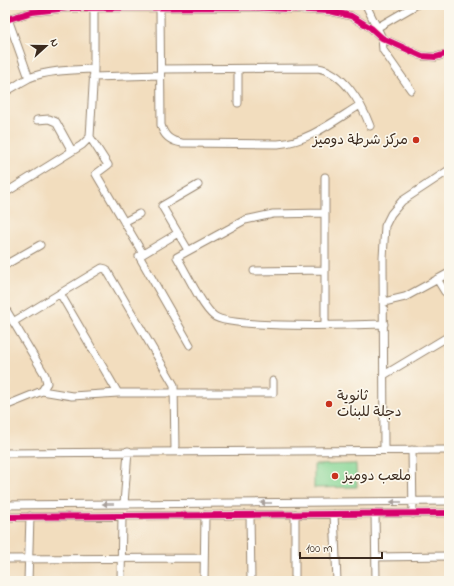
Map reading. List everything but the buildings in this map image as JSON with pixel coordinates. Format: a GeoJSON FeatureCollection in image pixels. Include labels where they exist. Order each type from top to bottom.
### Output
{"type":"FeatureCollection","features":[{"type":"Feature","properties":{"kind":"street"},"geometry":{"type":"LineString","coordinates":[[366,5],[378,27],[382,38],[383,50],[411,90]]}},
{"type":"Feature","properties":{"kind":"street"},"geometry":{"type":"LineString","coordinates":[[378,27],[416,5]]}},
{"type":"Feature","properties":{"kind":"street"},"geometry":{"type":"LineString","coordinates":[[29,78],[7,20],[48,9],[136,6],[160,8],[198,6],[336,8],[359,20],[382,38],[422,56],[436,58],[449,53]]}},
{"type":"Feature","properties":{"kind":"street"},"geometry":{"type":"LineString","coordinates":[[5,192],[86,142],[90,136],[94,69],[94,8]]}},
{"type":"Feature","properties":{"kind":"street"},"geometry":{"type":"LineString","coordinates":[[160,8],[161,125],[166,135],[171,140],[178,142],[292,143],[310,135],[360,106]]}},
{"type":"Feature","properties":{"kind":"street"},"geometry":{"type":"LineString","coordinates":[[93,77],[160,72],[318,68],[334,74],[346,85],[360,106],[370,126]]}},
{"type":"Feature","properties":{"kind":"street"},"geometry":{"type":"LineString","coordinates":[[5,92],[29,78],[53,72],[94,69]]}},
{"type":"Feature","properties":{"kind":"street"},"geometry":{"type":"LineString","coordinates":[[238,69],[238,103]]}},
{"type":"Feature","properties":{"kind":"street"},"geometry":{"type":"LineString","coordinates":[[37,120],[50,119],[56,122],[72,151]]}},
{"type":"Feature","properties":{"kind":"street"},"geometry":{"type":"LineString","coordinates":[[90,136],[108,165],[96,174],[143,254]]}},
{"type":"Feature","properties":{"kind":"street"},"geometry":{"type":"LineString","coordinates":[[384,450],[384,231],[388,219],[402,201],[449,170]]}},
{"type":"Feature","properties":{"kind":"street"},"geometry":{"type":"LineString","coordinates":[[325,177],[325,325]]}},
{"type":"Feature","properties":{"kind":"street"},"geometry":{"type":"LineString","coordinates":[[188,250],[162,206],[198,185]]}},
{"type":"Feature","properties":{"kind":"street"},"geometry":{"type":"LineString","coordinates":[[325,213],[260,216],[229,227],[177,257],[208,310],[220,320],[236,323],[325,325],[384,324]]}},
{"type":"Feature","properties":{"kind":"street"},"geometry":{"type":"LineString","coordinates":[[124,222],[139,214]]}},
{"type":"Feature","properties":{"kind":"street"},"geometry":{"type":"LineString","coordinates":[[178,233],[139,256],[190,345]]}},
{"type":"Feature","properties":{"kind":"street"},"geometry":{"type":"LineString","coordinates":[[5,265],[40,245]]}},
{"type":"Feature","properties":{"kind":"street"},"geometry":{"type":"LineString","coordinates":[[13,322],[61,295],[102,268],[108,271],[174,385],[175,451]]}},
{"type":"Feature","properties":{"kind":"street"},"geometry":{"type":"LineString","coordinates":[[254,271],[325,270]]}},
{"type":"Feature","properties":{"kind":"street"},"geometry":{"type":"LineString","coordinates":[[384,302],[405,297],[449,273]]}},
{"type":"Feature","properties":{"kind":"street"},"geometry":{"type":"LineString","coordinates":[[437,279],[445,292],[449,292]]}},
{"type":"Feature","properties":{"kind":"street"},"geometry":{"type":"LineString","coordinates":[[61,295],[118,393]]}},
{"type":"Feature","properties":{"kind":"street"},"geometry":{"type":"LineString","coordinates":[[5,308],[45,375],[48,383],[42,391],[5,406]]}},
{"type":"Feature","properties":{"kind":"street"},"geometry":{"type":"LineString","coordinates":[[384,374],[449,336]]}},
{"type":"Feature","properties":{"kind":"street"},"geometry":{"type":"LineString","coordinates":[[42,391],[72,396],[118,393],[273,393],[273,381]]}},
{"type":"Feature","properties":{"kind":"street"},"geometry":{"type":"LineString","coordinates":[[412,450],[412,514]]}},
{"type":"Feature","properties":{"kind":"street"},"geometry":{"type":"LineString","coordinates":[[5,453],[449,450]]}},
{"type":"Feature","properties":{"kind":"street"},"geometry":{"type":"LineString","coordinates":[[124,504],[128,451]]}},
{"type":"Feature","properties":{"kind":"street"},"geometry":{"type":"LineString","coordinates":[[5,505],[449,501]]}},
{"type":"Feature","properties":{"kind":"street"},"geometry":{"type":"LineString","coordinates":[[192,515],[193,503]]}},
{"type":"Feature","properties":{"kind":"street"},"geometry":{"type":"LineString","coordinates":[[295,514],[295,581]]}},
{"type":"Feature","properties":{"kind":"street"},"geometry":{"type":"LineString","coordinates":[[334,514],[336,581]]}},
{"type":"Feature","properties":{"kind":"street"},"geometry":{"type":"LineString","coordinates":[[375,514],[376,581]]}},
{"type":"Feature","properties":{"kind":"street"},"geometry":{"type":"LineString","coordinates":[[5,517],[449,514]]}},
{"type":"Feature","properties":{"kind":"street"},"geometry":{"type":"LineString","coordinates":[[204,581],[205,515]]}},
{"type":"Feature","properties":{"kind":"street"},"geometry":{"type":"LineString","coordinates":[[250,515],[251,581]]}},
{"type":"Feature","properties":{"kind":"street"},"geometry":{"type":"LineString","coordinates":[[28,581],[30,516]]}},
{"type":"Feature","properties":{"kind":"street"},"geometry":{"type":"LineString","coordinates":[[121,581],[122,516]]}},
{"type":"Feature","properties":{"kind":"street"},"geometry":{"type":"LineString","coordinates":[[376,557],[449,556]]}},
{"type":"Feature","properties":{"kind":"street"},"geometry":{"type":"LineString","coordinates":[[5,560],[204,558]]}},
{"type":"Feature","properties":{"kind":"green space","name":"ملعب دوميز"},"geometry":{"type":"Polygon","coordinates":[[[356,464],[357,487],[314,488],[314,465],[356,464]]]}},
{"type":"Feature","properties":{"kind":"cycle path"},"geometry":{"type":"LineString","coordinates":[[5,20],[32,12],[67,8],[247,7],[330,11],[351,16],[371,28],[382,38],[422,56],[436,57],[449,53]]}},
{"type":"Feature","properties":{"kind":"cycle path"},"geometry":{"type":"LineString","coordinates":[[5,517],[449,513]]}},
{"type":"Feature","properties":{"kind":"place","name":"مركز شرطة دوميز"},"geometry":{"type":"Point","coordinates":[416,140]}},
{"type":"Feature","properties":{"kind":"place","name":"ثانوية دجلة للبنات"},"geometry":{"type":"Point","coordinates":[329,404]}},
{"type":"Feature","properties":{"kind":"place","name":"ملعب دوميز"},"geometry":{"type":"Point","coordinates":[335,476]}}]}
